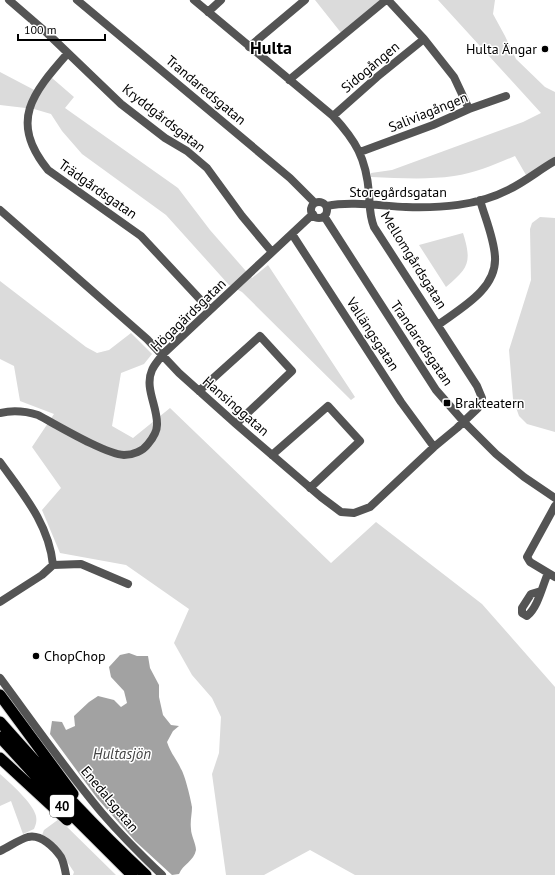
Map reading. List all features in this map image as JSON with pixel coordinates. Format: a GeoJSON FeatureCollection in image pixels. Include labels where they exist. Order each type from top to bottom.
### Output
{"type":"FeatureCollection","features":[{"type":"Feature","properties":{"kind":"highway"},"geometry":{"type":"LineString","coordinates":[[0,694],[102,833]]}},
{"type":"Feature","properties":{"kind":"highway","name":"40"},"geometry":{"type":"LineString","coordinates":[[0,722],[102,833],[146,875]]}},
{"type":"Feature","properties":{"kind":"highway","name":"40"},"geometry":{"type":"LineString","coordinates":[[0,737],[62,805],[130,873]]}},
{"type":"Feature","properties":{"kind":"highway"},"geometry":{"type":"LineString","coordinates":[[0,758],[90,843],[130,873]]}},
{"type":"Feature","properties":{"kind":"street","name":"Kryddgårdsgatan"},"geometry":{"type":"LineString","coordinates":[[9,0],[122,104],[165,138],[187,151],[207,168],[242,216],[272,252]]}},
{"type":"Feature","properties":{"kind":"street","name":"Trandaredsgatan"},"geometry":{"type":"LineString","coordinates":[[77,0],[290,178],[315,203]]}},
{"type":"Feature","properties":{"kind":"street","name":"Mellomgårdsgatan"},"geometry":{"type":"LineString","coordinates":[[194,0],[333,116],[352,138],[360,152],[366,173],[370,216],[374,227],[480,392],[482,398],[478,408],[464,422]]}},
{"type":"Feature","properties":{"kind":"street"},"geometry":{"type":"LineString","coordinates":[[208,12],[221,0]]}},
{"type":"Feature","properties":{"kind":"street"},"geometry":{"type":"LineString","coordinates":[[249,47],[305,0]]}},
{"type":"Feature","properties":{"kind":"street"},"geometry":{"type":"LineString","coordinates":[[289,80],[387,0],[424,39],[454,77],[469,110]]}},
{"type":"Feature","properties":{"kind":"street","name":"Sidogången"},"geometry":{"type":"LineString","coordinates":[[333,116],[377,77],[424,39]]}},
{"type":"Feature","properties":{"kind":"street","name":"Trädgårdsgatan"},"geometry":{"type":"LineString","coordinates":[[68,53],[41,84],[28,111],[28,127],[31,144],[38,158],[48,170],[141,236],[210,310]]}},
{"type":"Feature","properties":{"kind":"street","name":"Saliviagången"},"geometry":{"type":"LineString","coordinates":[[360,152],[506,96]]}},
{"type":"Feature","properties":{"kind":"street","name":"Storegårdsgatan"},"geometry":{"type":"LineString","coordinates":[[327,206],[369,205],[437,207],[459,205],[507,191],[555,161]]}},
{"type":"Feature","properties":{"kind":"street"},"geometry":{"type":"LineString","coordinates":[[438,325],[473,300],[483,289],[492,275],[495,258],[492,239],[480,200]]}},
{"type":"Feature","properties":{"kind":"street"},"geometry":{"type":"LineString","coordinates":[[322,202],[327,206],[327,212],[324,216],[318,218],[313,214],[311,208],[315,203],[322,202]]}},
{"type":"Feature","properties":{"kind":"street","name":"Hansinggatan"},"geometry":{"type":"LineString","coordinates":[[0,210],[147,339],[179,373],[236,424],[310,488],[341,512],[359,512],[370,507],[434,447],[464,422]]}},
{"type":"Feature","properties":{"kind":"street","name":"Högagärdsgatan"},"geometry":{"type":"LineString","coordinates":[[0,412],[28,412],[38,415],[110,452],[124,455],[134,454],[146,447],[154,436],[157,426],[156,410],[150,381],[152,371],[162,355],[313,214]]}},
{"type":"Feature","properties":{"kind":"street","name":"Trandaredsgatan"},"geometry":{"type":"LineString","coordinates":[[324,216],[436,390],[464,422],[504,462],[555,498]]}},
{"type":"Feature","properties":{"kind":"street","name":"Vallängsgatan"},"geometry":{"type":"LineString","coordinates":[[292,234],[401,402],[434,447]]}},
{"type":"Feature","properties":{"kind":"street"},"geometry":{"type":"LineString","coordinates":[[199,390],[260,336],[292,371],[236,424]]}},
{"type":"Feature","properties":{"kind":"street"},"geometry":{"type":"LineString","coordinates":[[272,455],[328,406],[360,441],[310,488]]}},
{"type":"Feature","properties":{"kind":"street"},"geometry":{"type":"LineString","coordinates":[[0,462],[28,501],[43,526],[52,553],[53,565]]}},
{"type":"Feature","properties":{"kind":"street"},"geometry":{"type":"LineString","coordinates":[[541,591],[552,575],[530,562],[527,557],[555,506]]}},
{"type":"Feature","properties":{"kind":"street"},"geometry":{"type":"LineString","coordinates":[[0,602],[42,575],[53,565],[81,564],[128,584]]}},
{"type":"Feature","properties":{"kind":"street","name":"Enedalsgatan"},"geometry":{"type":"LineString","coordinates":[[0,678],[67,769],[102,813],[162,875]]}},
{"type":"Feature","properties":{"kind":"street"},"geometry":{"type":"LineString","coordinates":[[0,851],[26,838],[36,837],[42,839],[55,849],[61,858],[66,875]]}},
{"type":"Feature","properties":{"kind":"shaded area"},"geometry":{"type":"Polygon","coordinates":[[[315,0],[383,0],[342,34],[315,0]]]}},
{"type":"Feature","properties":{"kind":"shaded area"},"geometry":{"type":"Polygon","coordinates":[[[438,0],[495,0],[493,14],[516,59],[545,87],[555,92],[555,161],[526,175],[515,156],[462,175],[423,178],[371,177],[371,173],[392,170],[523,122],[541,113],[438,0]]]}},
{"type":"Feature","properties":{"kind":"shaded area"},"geometry":{"type":"Polygon","coordinates":[[[0,72],[40,93],[52,78],[74,97],[65,108],[178,188],[210,230],[252,278],[268,265],[355,397],[351,400],[242,292],[229,285],[166,215],[82,154],[62,131],[51,114],[34,109],[0,105],[0,72]]]}},
{"type":"Feature","properties":{"kind":"shaded area"},"geometry":{"type":"Polygon","coordinates":[[[540,217],[555,218],[555,432],[527,424],[519,416],[513,399],[509,350],[531,280],[530,229],[532,223],[540,217]]]}},
{"type":"Feature","properties":{"kind":"shaded area"},"geometry":{"type":"Polygon","coordinates":[[[463,233],[468,258],[460,275],[446,287],[419,245],[463,233]]]}},
{"type":"Feature","properties":{"kind":"shaded area"},"geometry":{"type":"Polygon","coordinates":[[[0,281],[86,347],[97,353],[109,350],[131,333],[152,354],[144,364],[121,373],[112,426],[133,438],[170,408],[331,563],[376,522],[482,604],[555,687],[555,875],[355,875],[310,850],[264,875],[226,875],[212,774],[219,753],[221,717],[212,698],[192,675],[174,643],[189,609],[126,565],[60,553],[42,510],[61,488],[32,447],[54,414],[20,401],[14,366],[0,359],[0,281]]]}},
{"type":"Feature","properties":{"kind":"shaded area"},"geometry":{"type":"Polygon","coordinates":[[[0,774],[31,805],[36,816],[36,824],[34,829],[23,834],[11,801],[0,806],[0,774]]]}},
{"type":"Feature","properties":{"kind":"shaded area"},"geometry":{"type":"Polygon","coordinates":[[[59,819],[116,875],[73,875],[74,872],[60,851],[42,835],[44,830],[59,819]]]}},
{"type":"Feature","properties":{"kind":"water","name":"Hultasjön"},"geometry":{"type":"Polygon","coordinates":[[[129,653],[137,656],[148,656],[150,668],[159,685],[159,697],[163,715],[171,725],[179,726],[173,731],[167,742],[183,772],[188,788],[192,807],[191,831],[196,850],[193,857],[179,874],[172,875],[135,841],[97,798],[50,734],[52,721],[62,722],[66,730],[75,726],[74,716],[98,696],[114,700],[121,707],[127,703],[124,691],[111,677],[109,667],[120,655],[129,653]]]}},
{"type":"Feature","properties":{"kind":"place","name":"Hulta Ängar"},"geometry":{"type":"Point","coordinates":[545,49]}},
{"type":"Feature","properties":{"kind":"place","name":"Brakteatern"},"geometry":{"type":"Point","coordinates":[447,403]}},
{"type":"Feature","properties":{"kind":"place","name":"ChopChop"},"geometry":{"type":"Point","coordinates":[36,656]}},
{"type":"Feature","properties":{"kind":"district","name":"Hulta"},"geometry":{"type":"Point","coordinates":[271,48]}}]}
